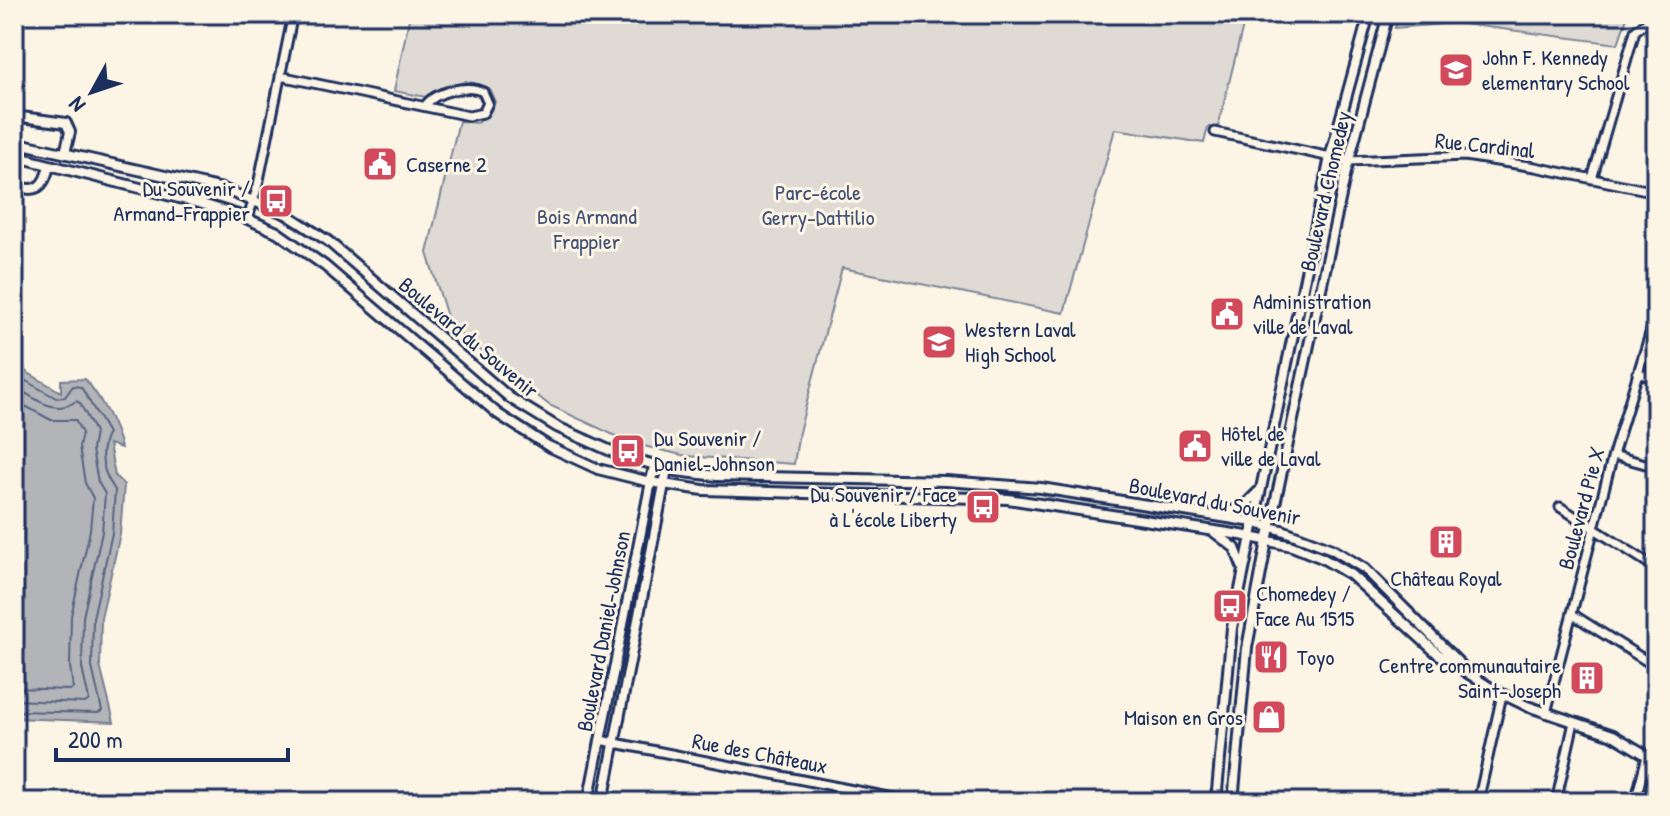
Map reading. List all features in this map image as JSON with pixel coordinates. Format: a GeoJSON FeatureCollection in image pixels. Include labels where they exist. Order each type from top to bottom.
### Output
{"type":"FeatureCollection","features":[{"type":"Feature","properties":{"kind":"street"},"geometry":{"type":"LineString","coordinates":[[248,218],[293,14]]}},
{"type":"Feature","properties":{"kind":"street","name":"Boulevard Chomedey"},"geometry":{"type":"LineString","coordinates":[[1216,802],[1228,653],[1243,570],[1330,157],[1369,14]]}},
{"type":"Feature","properties":{"kind":"street","name":"Boulevard Chomedey"},"geometry":{"type":"LineString","coordinates":[[1233,802],[1247,648],[1267,540],[1349,161],[1388,14]]}},
{"type":"Feature","properties":{"kind":"street"},"geometry":{"type":"LineString","coordinates":[[1592,179],[1635,31],[1645,23],[1656,21]]}},
{"type":"Feature","properties":{"kind":"street"},"geometry":{"type":"LineString","coordinates":[[280,76],[425,106],[474,116],[483,113],[488,103],[483,92],[470,88],[435,97],[425,106]]}},
{"type":"Feature","properties":{"kind":"street"},"geometry":{"type":"LineString","coordinates":[[14,116],[66,123],[70,132],[65,153]]}},
{"type":"Feature","properties":{"kind":"street","name":"Rue Cardinal"},"geometry":{"type":"LineString","coordinates":[[1215,132],[1349,161],[1465,156],[1656,192]]}},
{"type":"Feature","properties":{"kind":"street","name":"Boulevard du Souvenir"},"geometry":{"type":"LineString","coordinates":[[14,142],[223,189],[254,199],[295,219],[328,241],[529,411],[588,443],[654,466],[729,477],[938,481],[1041,488],[1270,527],[1315,541],[1365,569],[1473,677]]}},
{"type":"Feature","properties":{"kind":"street","name":"Boulevard du Souvenir"},"geometry":{"type":"LineString","coordinates":[[14,156],[177,196],[248,218],[277,232],[316,259],[474,395],[519,429],[590,465],[664,485],[736,492],[947,495],[1006,499],[1267,540],[1307,551],[1345,571],[1376,595],[1438,654],[1473,677]]}},
{"type":"Feature","properties":{"kind":"street"},"geometry":{"type":"LineString","coordinates":[[14,184],[28,190],[39,188],[49,165]]}},
{"type":"Feature","properties":{"kind":"street","name":"Boulevard Pie X"},"geometry":{"type":"LineString","coordinates":[[1546,713],[1613,455],[1656,314]]}},
{"type":"Feature","properties":{"kind":"street"},"geometry":{"type":"LineString","coordinates":[[1637,373],[1656,378]]}},
{"type":"Feature","properties":{"kind":"street"},"geometry":{"type":"LineString","coordinates":[[1613,455],[1656,467]]}},
{"type":"Feature","properties":{"kind":"street","name":"Boulevard Daniel-Johnson"},"geometry":{"type":"LineString","coordinates":[[588,802],[654,466]]}},
{"type":"Feature","properties":{"kind":"street","name":"Boulevard Daniel-Johnson"},"geometry":{"type":"LineString","coordinates":[[603,802],[667,469]]}},
{"type":"Feature","properties":{"kind":"street"},"geometry":{"type":"LineString","coordinates":[[1218,516],[1244,506],[1260,490]]}},
{"type":"Feature","properties":{"kind":"street"},"geometry":{"type":"LineString","coordinates":[[1560,507],[1656,568]]}},
{"type":"Feature","properties":{"kind":"street"},"geometry":{"type":"LineString","coordinates":[[1209,530],[1235,548],[1243,570]]}},
{"type":"Feature","properties":{"kind":"street"},"geometry":{"type":"LineString","coordinates":[[1572,614],[1656,667]]}},
{"type":"Feature","properties":{"kind":"street"},"geometry":{"type":"LineString","coordinates":[[1473,677],[1502,695],[1613,735],[1652,759],[1635,802]]}},
{"type":"Feature","properties":{"kind":"street"},"geometry":{"type":"LineString","coordinates":[[1478,802],[1502,695]]}},
{"type":"Feature","properties":{"kind":"street"},"geometry":{"type":"LineString","coordinates":[[1556,802],[1574,722]]}},
{"type":"Feature","properties":{"kind":"street","name":"Rue des Châteaux"},"geometry":{"type":"LineString","coordinates":[[600,740],[914,802]]}},
{"type":"Feature","properties":{"kind":"green space","name":"Bois Armand Frappier"},"geometry":{"type":"Polygon","coordinates":[[[410,14],[1246,14],[1218,127],[1208,127],[1204,143],[1115,129],[1064,313],[842,268],[799,432],[794,464],[686,456],[631,443],[549,405],[450,326],[427,253],[459,121],[477,123],[489,114],[495,102],[489,88],[466,81],[426,97],[394,91],[410,14]]]}},
{"type":"Feature","properties":{"kind":"green space"},"geometry":{"type":"Polygon","coordinates":[[[1400,14],[1628,14],[1618,44],[1456,23],[1395,28],[1400,14]]]}},
{"type":"Feature","properties":{"kind":"green space"},"geometry":{"type":"Polygon","coordinates":[[[1041,493],[1174,515],[1174,516],[1085,507],[1041,493]]]}},
{"type":"Feature","properties":{"kind":"green space"},"geometry":{"type":"Polygon","coordinates":[[[651,501],[656,502],[620,692],[623,647],[651,501]]]}},
{"type":"Feature","properties":{"kind":"water"},"geometry":{"type":"Polygon","coordinates":[[[14,337],[21,348],[25,371],[61,392],[61,380],[85,379],[107,412],[121,448],[109,444],[115,476],[124,485],[120,534],[101,618],[100,666],[114,722],[14,718],[14,337]]]}},
{"type":"Feature","properties":{"kind":"place","name":"John F. Kennedy elementary School"},"geometry":{"type":"Point","coordinates":[1456,70]}},
{"type":"Feature","properties":{"kind":"place","name":"Caserne 2"},"geometry":{"type":"Point","coordinates":[380,164]}},
{"type":"Feature","properties":{"kind":"place","name":"Du Souvenir / Armand-Frappier"},"geometry":{"type":"Point","coordinates":[276,201]}},
{"type":"Feature","properties":{"kind":"place","name":"Administration ville de Laval"},"geometry":{"type":"Point","coordinates":[1227,314]}},
{"type":"Feature","properties":{"kind":"place","name":"Western Laval High School"},"geometry":{"type":"Point","coordinates":[939,342]}},
{"type":"Feature","properties":{"kind":"place","name":"Hôtel de ville de Laval"},"geometry":{"type":"Point","coordinates":[1195,446]}},
{"type":"Feature","properties":{"kind":"place","name":"Du Souvenir / Daniel-Johnson"},"geometry":{"type":"Point","coordinates":[628,451]}},
{"type":"Feature","properties":{"kind":"place","name":"Du Souvenir / Face à L'école Liberty"},"geometry":{"type":"Point","coordinates":[983,507]}},
{"type":"Feature","properties":{"kind":"place","name":"Château Royal"},"geometry":{"type":"Point","coordinates":[1446,542]}},
{"type":"Feature","properties":{"kind":"place","name":"Chomedey / Face Au 1515"},"geometry":{"type":"Point","coordinates":[1230,606]}},
{"type":"Feature","properties":{"kind":"place","name":"Toyo"},"geometry":{"type":"Point","coordinates":[1271,657]}},
{"type":"Feature","properties":{"kind":"place","name":"Centre communautaire Saint-Joseph"},"geometry":{"type":"Point","coordinates":[1587,678]}},
{"type":"Feature","properties":{"kind":"place","name":"Maison en Gros"},"geometry":{"type":"Point","coordinates":[1269,717]}},
{"type":"Feature","properties":{"kind":"park label","name":"Parc-école Gerry-Dattilio"},"geometry":{"type":"Point","coordinates":[818,204]}}]}
